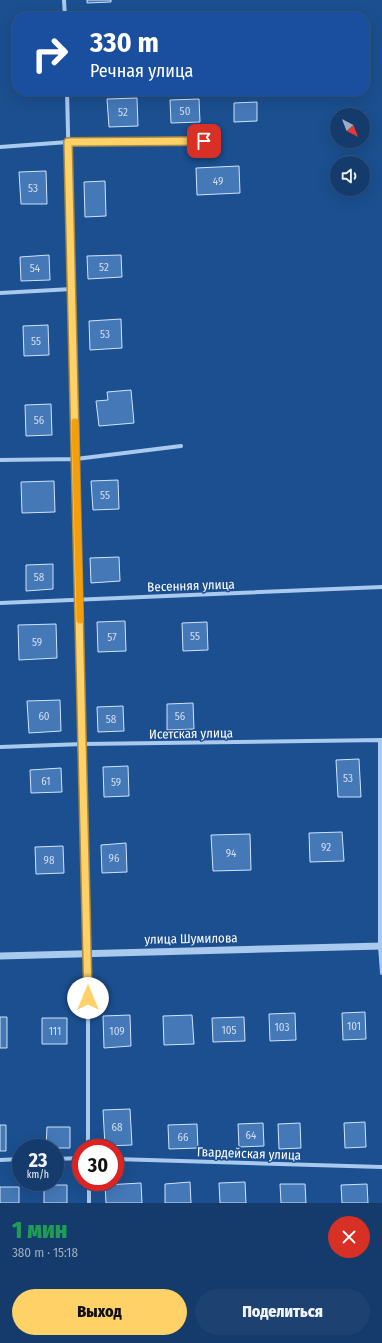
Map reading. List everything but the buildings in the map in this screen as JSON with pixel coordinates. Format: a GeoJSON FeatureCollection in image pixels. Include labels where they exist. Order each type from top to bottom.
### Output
{"type":"FeatureCollection","features":[{"type":"Feature","properties":{"kind":"street"},"geometry":{"type":"LineString","coordinates":[[64,0],[65,12]]}},
{"type":"Feature","properties":{"kind":"street"},"geometry":{"type":"LineString","coordinates":[[67,96],[88,952],[88,1139]]}},
{"type":"Feature","properties":{"kind":"street"},"geometry":{"type":"LineString","coordinates":[[0,147],[68,142],[219,141]]}},
{"type":"Feature","properties":{"kind":"street"},"geometry":{"type":"LineString","coordinates":[[0,292],[72,289]]}},
{"type":"Feature","properties":{"kind":"street"},"geometry":{"type":"LineString","coordinates":[[0,460],[76,459],[181,446]]}},
{"type":"Feature","properties":{"kind":"street","name":"Весенняя улица"},"geometry":{"type":"LineString","coordinates":[[0,603],[382,587]]}},
{"type":"Feature","properties":{"kind":"street"},"geometry":{"type":"LineString","coordinates":[[381,740],[382,973]]}},
{"type":"Feature","properties":{"kind":"street","name":"Исетская улица"},"geometry":{"type":"LineString","coordinates":[[0,747],[83,744],[381,740]]}},
{"type":"Feature","properties":{"kind":"street","name":"улица Шумилова"},"geometry":{"type":"LineString","coordinates":[[0,956],[88,952],[381,946]]}},
{"type":"Feature","properties":{"kind":"street","name":"Гвардейская улица"},"geometry":{"type":"LineString","coordinates":[[124,1159],[382,1167]]}},
{"type":"Feature","properties":{"kind":"street"},"geometry":{"type":"LineString","coordinates":[[0,1160],[12,1160]]}},
{"type":"Feature","properties":{"kind":"street"},"geometry":{"type":"LineString","coordinates":[[89,1191],[89,1203]]}},
{"type":"Feature","properties":{"kind":"slow traffic"},"geometry":{"type":"LineString","coordinates":[[75,422],[80,620]]}},
{"type":"Feature","properties":{"kind":"route"},"geometry":{"type":"LineString","coordinates":[[88,998],[68,142],[204,141]]}}]}
